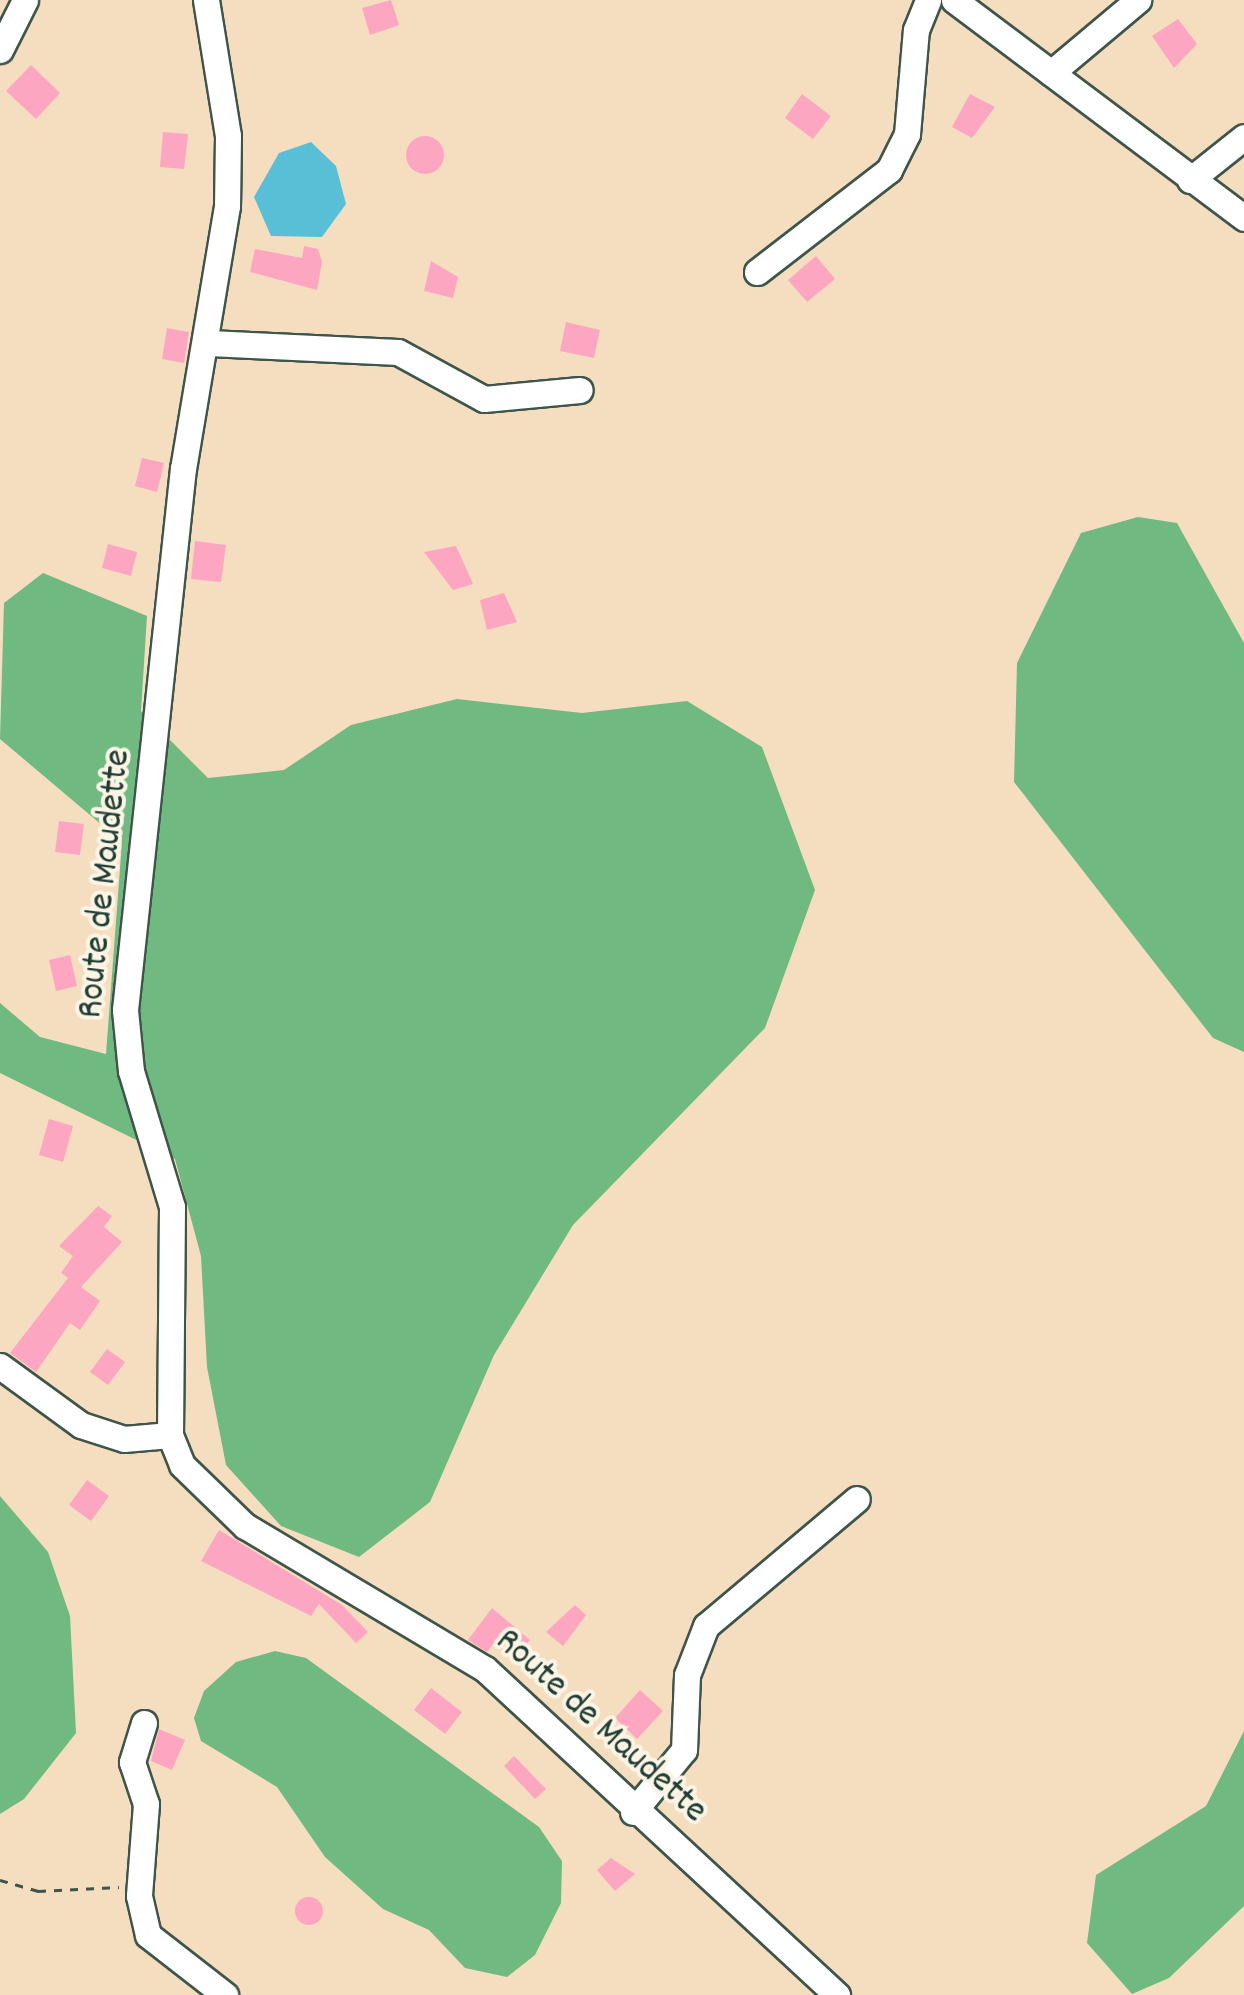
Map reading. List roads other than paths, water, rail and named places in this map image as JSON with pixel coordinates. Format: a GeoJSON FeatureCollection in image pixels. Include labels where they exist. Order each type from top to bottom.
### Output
{"type":"FeatureCollection","features":[{"type":"Feature","properties":{"kind":"street"},"geometry":{"type":"LineString","coordinates":[[0,50],[25,0]]}},
{"type":"Feature","properties":{"kind":"street","name":"Route de Maudette"},"geometry":{"type":"LineString","coordinates":[[206,0],[228,136],[209,343],[184,468],[125,1010],[131,1071],[172,1206],[170,1434],[182,1465],[245,1526],[485,1669],[633,1812],[837,1995]]}},
{"type":"Feature","properties":{"kind":"street"},"geometry":{"type":"LineString","coordinates":[[758,272],[889,170],[907,134],[916,30],[928,0]]}},
{"type":"Feature","properties":{"kind":"street"},"geometry":{"type":"LineString","coordinates":[[954,0],[1244,218]]}},
{"type":"Feature","properties":{"kind":"street"},"geometry":{"type":"LineString","coordinates":[[1051,73],[1138,0]]}},
{"type":"Feature","properties":{"kind":"street"},"geometry":{"type":"LineString","coordinates":[[1190,180],[1244,137]]}},
{"type":"Feature","properties":{"kind":"street"},"geometry":{"type":"LineString","coordinates":[[209,343],[398,352],[484,398],[580,390]]}},
{"type":"Feature","properties":{"kind":"street"},"geometry":{"type":"LineString","coordinates":[[0,1366],[80,1425],[124,1440],[170,1434]]}},
{"type":"Feature","properties":{"kind":"street"},"geometry":{"type":"LineString","coordinates":[[633,1812],[684,1750],[687,1675],[706,1626],[857,1500]]}},
{"type":"Feature","properties":{"kind":"street"},"geometry":{"type":"LineString","coordinates":[[144,1723],[132,1748],[148,1831],[139,1896],[148,1935],[225,1995]]}},
{"type":"Feature","properties":{"kind":"water"},"geometry":{"type":"Polygon","coordinates":[[[311,142],[336,166],[346,204],[322,237],[271,236],[254,197],[279,153],[311,142]]]}}]}
